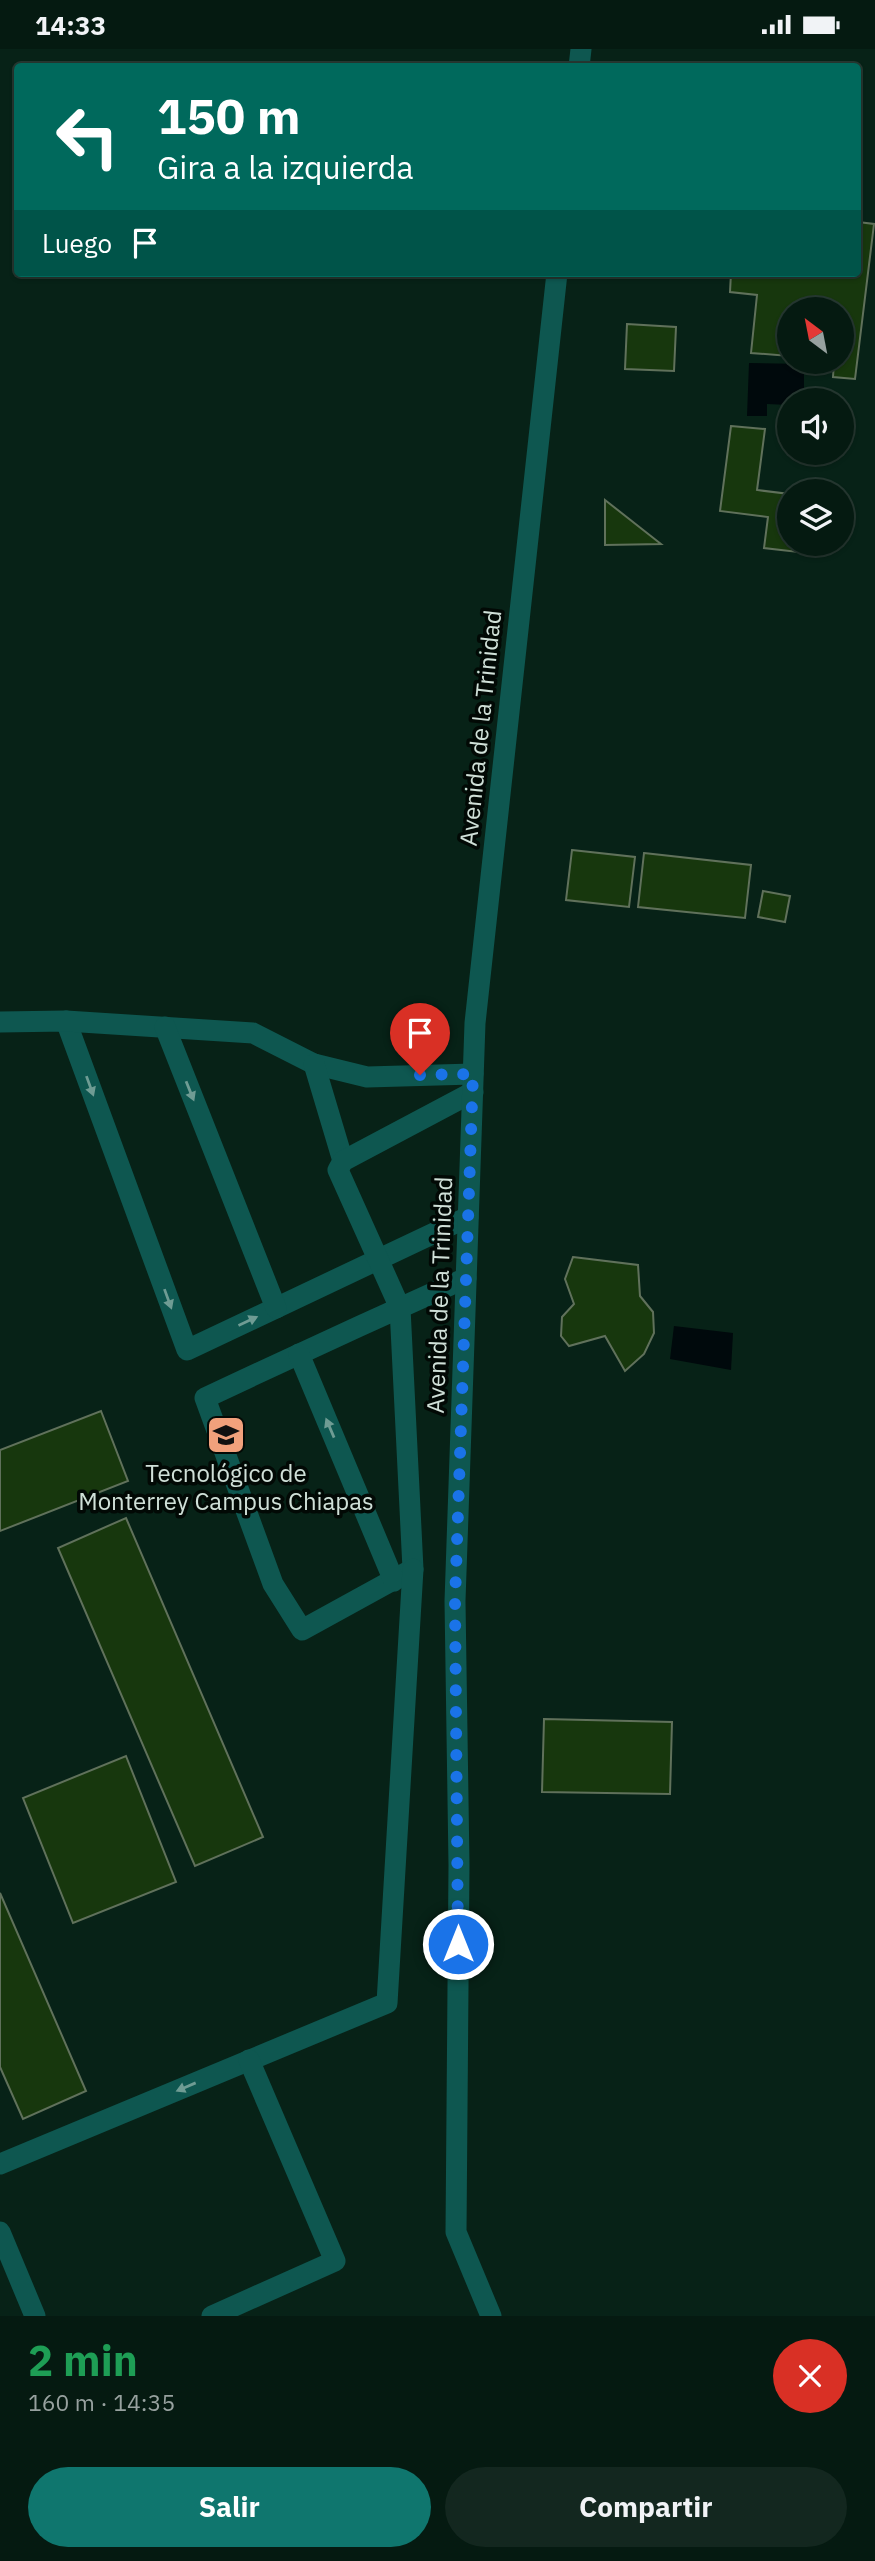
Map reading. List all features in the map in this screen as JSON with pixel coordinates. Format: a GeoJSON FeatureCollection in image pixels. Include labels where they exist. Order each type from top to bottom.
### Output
{"type":"FeatureCollection","features":[{"type":"Feature","properties":{"kind":"street","name":"Avenida de la Trinidad"},"geometry":{"type":"LineString","coordinates":[[491,2316],[456,2232],[459,1865],[455,1601],[475,1023],[557,277]]}},
{"type":"Feature","properties":{"kind":"street"},"geometry":{"type":"LineString","coordinates":[[0,1022],[66,1021],[253,1033],[314,1064],[367,1077],[473,1083]]}},
{"type":"Feature","properties":{"kind":"street"},"geometry":{"type":"LineString","coordinates":[[66,1021],[187,1350],[468,1217]]}},
{"type":"Feature","properties":{"kind":"street"},"geometry":{"type":"LineString","coordinates":[[165,1027],[276,1308]]}},
{"type":"Feature","properties":{"kind":"street"},"geometry":{"type":"LineString","coordinates":[[314,1064],[343,1161]]}},
{"type":"Feature","properties":{"kind":"street"},"geometry":{"type":"LineString","coordinates":[[0,2164],[387,2003],[413,1569],[400,1308],[338,1170],[343,1161],[473,1083]]}},
{"type":"Feature","properties":{"kind":"street"},"geometry":{"type":"LineString","coordinates":[[413,1569],[302,1630],[273,1584],[205,1398],[466,1278]]}},
{"type":"Feature","properties":{"kind":"street"},"geometry":{"type":"LineString","coordinates":[[299,1354],[394,1581]]}},
{"type":"Feature","properties":{"kind":"street"},"geometry":{"type":"LineString","coordinates":[[212,2316],[335,2261],[249,2060]]}},
{"type":"Feature","properties":{"kind":"street"},"geometry":{"type":"LineString","coordinates":[[0,2232],[35,2316]]}},
{"type":"Feature","properties":{"kind":"shaded area"},"geometry":{"type":"Polygon","coordinates":[[[749,363],[777,364],[777,375],[804,375],[804,388],[777,388],[777,404],[767,404],[767,416],[747,416],[749,363]]]}},
{"type":"Feature","properties":{"kind":"shaded area"},"geometry":{"type":"Polygon","coordinates":[[[674,1326],[733,1333],[731,1370],[670,1359],[674,1326]]]}},
{"type":"Feature","properties":{"kind":"building"},"geometry":{"type":"Polygon","coordinates":[[[861,222],[874,224],[855,379],[833,377],[854,375],[854,297],[777,297],[777,355],[751,353],[757,295],[730,292],[731,277],[861,277],[861,222]]]}},
{"type":"Feature","properties":{"kind":"building"},"geometry":{"type":"Polygon","coordinates":[[[627,324],[676,327],[674,371],[625,369],[627,324]]]}},
{"type":"Feature","properties":{"kind":"building"},"geometry":{"type":"Polygon","coordinates":[[[731,426],[765,429],[757,490],[777,492],[777,550],[764,548],[768,517],[720,511],[731,426]]]}},
{"type":"Feature","properties":{"kind":"building"},"geometry":{"type":"Polygon","coordinates":[[[605,500],[661,544],[605,545],[605,500]]]}},
{"type":"Feature","properties":{"kind":"building"},"geometry":{"type":"Polygon","coordinates":[[[572,850],[635,857],[629,907],[566,900],[572,850]]]}},
{"type":"Feature","properties":{"kind":"building"},"geometry":{"type":"Polygon","coordinates":[[[644,853],[751,865],[745,918],[638,907],[644,853]]]}},
{"type":"Feature","properties":{"kind":"building"},"geometry":{"type":"Polygon","coordinates":[[[763,891],[790,896],[785,922],[758,917],[763,891]]]}},
{"type":"Feature","properties":{"kind":"building"},"geometry":{"type":"Polygon","coordinates":[[[573,1257],[638,1265],[640,1296],[653,1312],[654,1333],[644,1354],[625,1371],[605,1336],[569,1346],[561,1336],[562,1317],[574,1304],[565,1279],[573,1257]]]}},
{"type":"Feature","properties":{"kind":"building"},"geometry":{"type":"Polygon","coordinates":[[[101,1411],[128,1481],[0,1531],[0,1450],[101,1411]]]}},
{"type":"Feature","properties":{"kind":"building"},"geometry":{"type":"Polygon","coordinates":[[[126,1518],[263,1837],[195,1866],[58,1548],[126,1518]]]}},
{"type":"Feature","properties":{"kind":"building"},"geometry":{"type":"Polygon","coordinates":[[[544,1719],[672,1722],[670,1794],[542,1792],[544,1719]]]}},
{"type":"Feature","properties":{"kind":"building"},"geometry":{"type":"Polygon","coordinates":[[[126,1756],[176,1882],[73,1923],[23,1798],[126,1756]]]}},
{"type":"Feature","properties":{"kind":"building"},"geometry":{"type":"Polygon","coordinates":[[[0,1893],[86,2091],[23,2119],[0,2067],[0,1893]]]}},
{"type":"Feature","properties":{"kind":"place","name":"Tecnológico de Monterrey Campus Chiapas"},"geometry":{"type":"Point","coordinates":[226,1435]}},
{"type":"Feature","properties":{"kind":"route"},"geometry":{"type":"LineString","coordinates":[[420,1075],[473,1074],[455,1601],[458,1944]]}}]}
